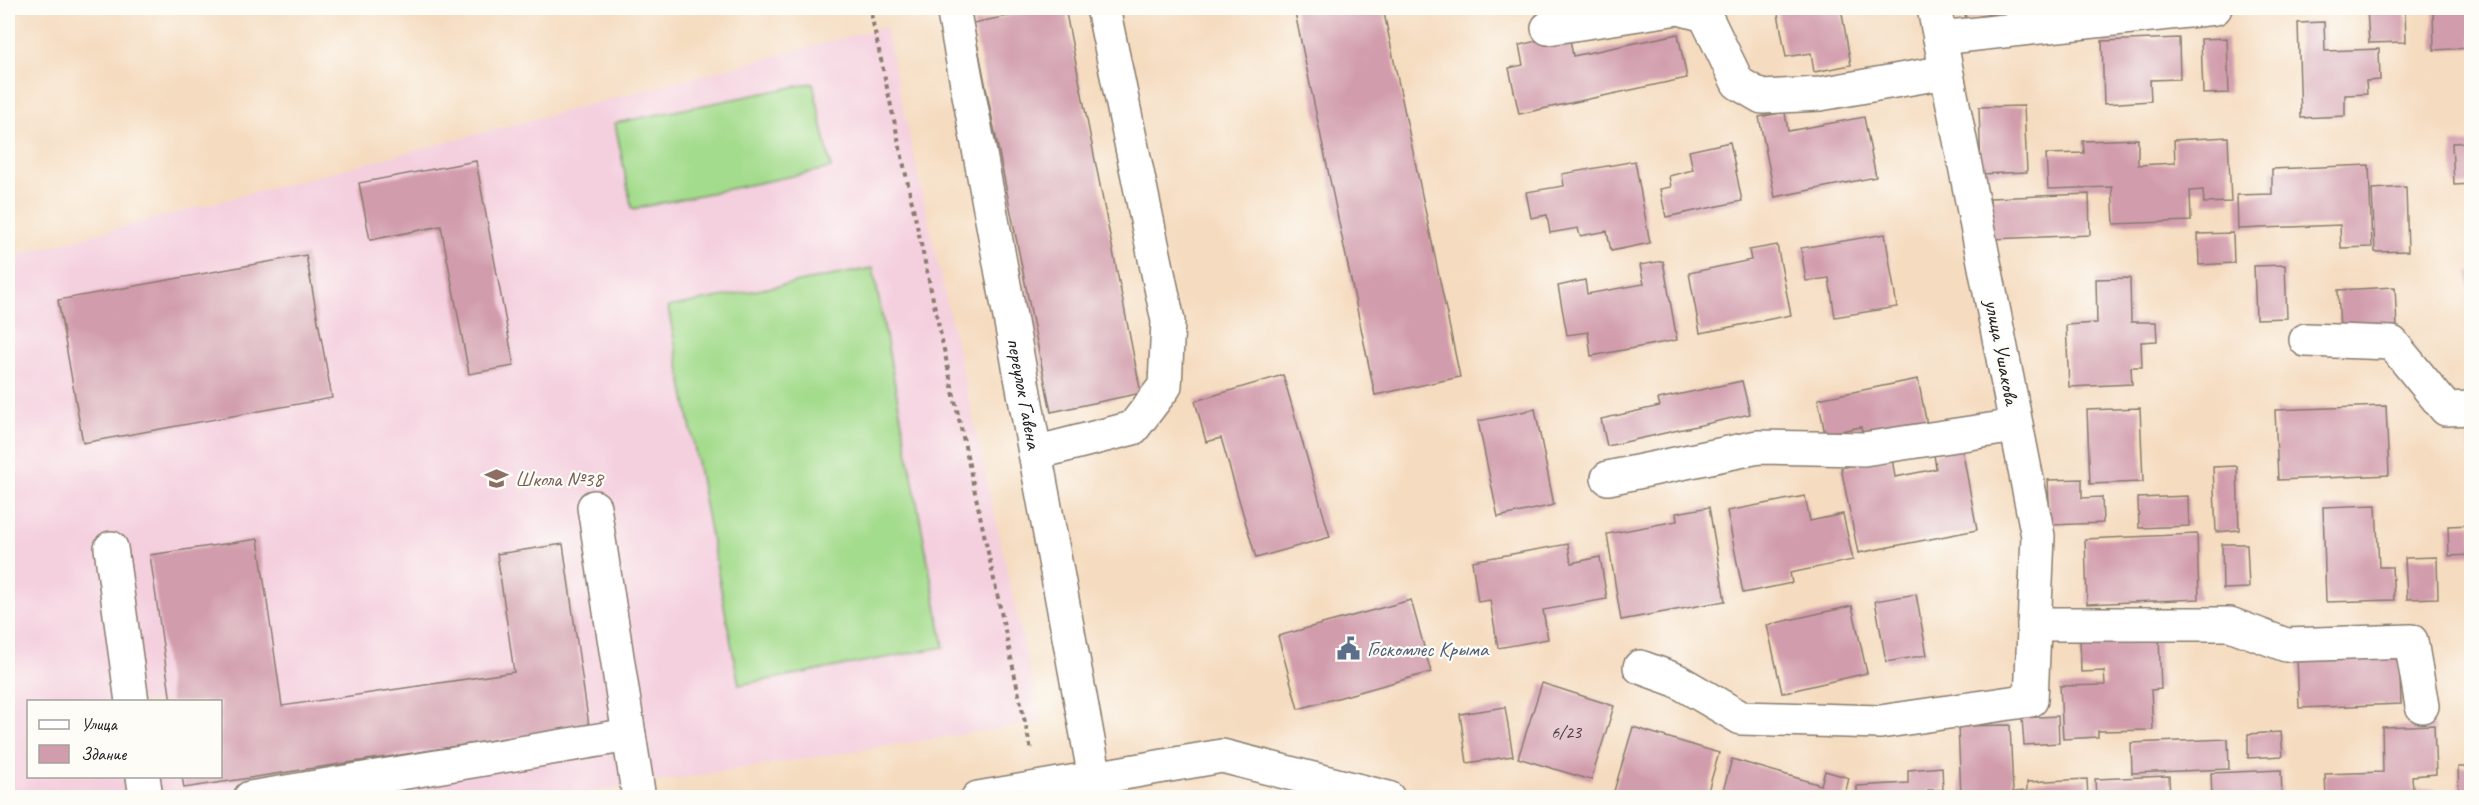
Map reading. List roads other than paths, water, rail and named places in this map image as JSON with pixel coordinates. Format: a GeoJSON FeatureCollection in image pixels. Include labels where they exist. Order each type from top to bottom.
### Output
{"type":"FeatureCollection","features":[{"type":"Feature","properties":{"kind":"street","name":"переулок Гавена"},"geometry":{"type":"LineString","coordinates":[[953,8],[1095,778]]}},
{"type":"Feature","properties":{"kind":"street"},"geometry":{"type":"LineString","coordinates":[[1035,453],[1133,428],[1166,386],[1168,321],[1102,8]]}},
{"type":"Feature","properties":{"kind":"street"},"geometry":{"type":"LineString","coordinates":[[1548,28],[1679,8],[1705,15],[1737,82],[1762,97],[1820,94],[1946,72]]}},
{"type":"Feature","properties":{"kind":"street"},"geometry":{"type":"LineString","coordinates":[[1937,22],[2215,8]]}},
{"type":"Feature","properties":{"kind":"street","name":"улица Ушакова"},"geometry":{"type":"LineString","coordinates":[[1640,667],[1676,680],[1741,718],[1880,722],[2031,700],[2038,536],[1937,22]]}},
{"type":"Feature","properties":{"kind":"street"},"geometry":{"type":"LineString","coordinates":[[2306,340],[2392,344],[2446,409],[2472,408]]}},
{"type":"Feature","properties":{"kind":"street"},"geometry":{"type":"LineString","coordinates":[[1608,478],[1758,447],[1864,449],[2016,426]]}},
{"type":"Feature","properties":{"kind":"street"},"geometry":{"type":"LineString","coordinates":[[594,507],[639,798]]}},
{"type":"Feature","properties":{"kind":"street"},"geometry":{"type":"LineString","coordinates":[[111,548],[132,700]]}},
{"type":"Feature","properties":{"kind":"street"},"geometry":{"type":"LineString","coordinates":[[2034,624],[2230,624],[2286,645],[2411,641],[2422,706]]}},
{"type":"Feature","properties":{"kind":"street"},"geometry":{"type":"LineString","coordinates":[[250,798],[628,735]]}},
{"type":"Feature","properties":{"kind":"street"},"geometry":{"type":"LineString","coordinates":[[978,798],[1222,756],[1316,788],[1388,798]]}},
{"type":"Feature","properties":{"kind":"street"},"geometry":{"type":"LineString","coordinates":[[143,778],[146,798]]}},
{"type":"Feature","properties":{"kind":"place","name":"Школа №38"},"geometry":{"type":"Point","coordinates":[497,479]}},
{"type":"Feature","properties":{"kind":"place","name":"Госкомлес Крыма"},"geometry":{"type":"Point","coordinates":[1349,649]}}]}
